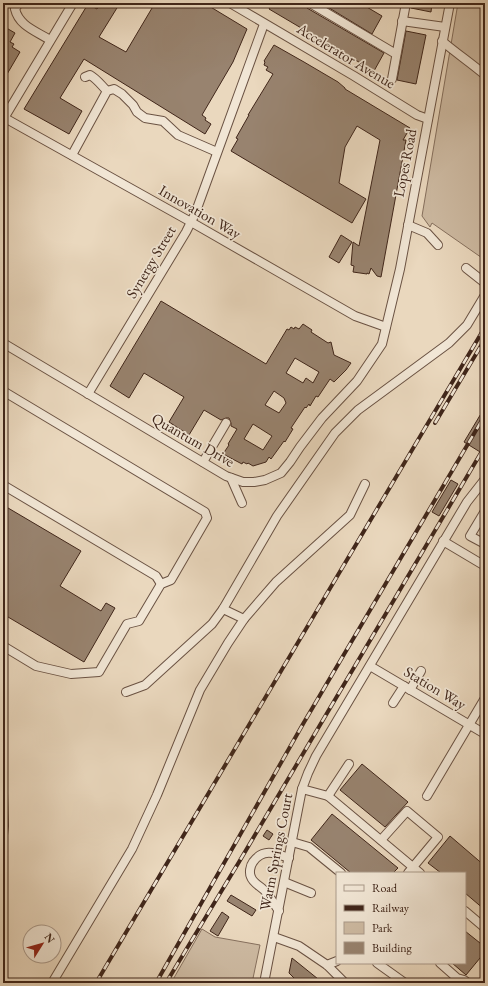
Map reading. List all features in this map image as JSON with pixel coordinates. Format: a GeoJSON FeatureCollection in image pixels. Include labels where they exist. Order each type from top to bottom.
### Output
{"type":"FeatureCollection","features":[{"type":"Feature","properties":{"kind":"street"},"geometry":{"type":"LineString","coordinates":[[19,3],[15,9],[21,22],[50,40]]}},
{"type":"Feature","properties":{"kind":"street"},"geometry":{"type":"LineString","coordinates":[[4,118],[73,3]]}},
{"type":"Feature","properties":{"kind":"street","name":"Accelerator Avenue"},"geometry":{"type":"LineString","coordinates":[[230,3],[417,115],[428,119]]}},
{"type":"Feature","properties":{"kind":"street"},"geometry":{"type":"LineString","coordinates":[[310,3],[396,54]]}},
{"type":"Feature","properties":{"kind":"street"},"geometry":{"type":"LineString","coordinates":[[392,79],[406,3]]}},
{"type":"Feature","properties":{"kind":"street","name":"Lopes Road"},"geometry":{"type":"LineString","coordinates":[[386,327],[393,301],[450,3]]}},
{"type":"Feature","properties":{"kind":"street"},"geometry":{"type":"LineString","coordinates":[[402,21],[445,27]]}},
{"type":"Feature","properties":{"kind":"street","name":"Synergy Street"},"geometry":{"type":"LineString","coordinates":[[88,394],[191,222],[264,24]]}},
{"type":"Feature","properties":{"kind":"street"},"geometry":{"type":"LineString","coordinates":[[442,41],[455,53],[470,62],[485,75]]}},
{"type":"Feature","properties":{"kind":"street"},"geometry":{"type":"LineString","coordinates":[[84,76],[90,75],[97,79],[107,91]]}},
{"type":"Feature","properties":{"kind":"street"},"geometry":{"type":"LineString","coordinates":[[72,156],[107,91],[114,89],[133,104],[137,112],[141,115],[146,118],[163,121],[178,135],[217,152]]}},
{"type":"Feature","properties":{"kind":"street","name":"Innovation Way"},"geometry":{"type":"LineString","coordinates":[[4,118],[191,222],[355,316],[386,327]]}},
{"type":"Feature","properties":{"kind":"street"},"geometry":{"type":"LineString","coordinates":[[408,225],[427,233],[438,245]]}},
{"type":"Feature","properties":{"kind":"street"},"geometry":{"type":"LineString","coordinates":[[466,268],[485,282]]}},
{"type":"Feature","properties":{"kind":"street"},"geometry":{"type":"LineString","coordinates":[[126,692],[145,685],[206,630],[223,609],[277,516],[335,433],[358,410],[449,343],[467,325],[485,295]]}},
{"type":"Feature","properties":{"kind":"street","name":"Quantum Drive"},"geometry":{"type":"LineString","coordinates":[[3,343],[231,478],[243,482],[254,482],[265,480],[281,473],[322,418],[357,381],[382,344],[386,327]]}},
{"type":"Feature","properties":{"kind":"street"},"geometry":{"type":"LineString","coordinates":[[3,391],[205,512],[207,518],[171,580],[161,584],[139,621],[127,624],[99,672],[71,674],[36,666],[3,646]]}},
{"type":"Feature","properties":{"kind":"street"},"geometry":{"type":"LineString","coordinates":[[203,462],[226,423]]}},
{"type":"Feature","properties":{"kind":"street"},"geometry":{"type":"LineString","coordinates":[[231,478],[242,503]]}},
{"type":"Feature","properties":{"kind":"street","name":"Warm Springs Court"},"geometry":{"type":"LineString","coordinates":[[264,983],[302,789],[312,765],[466,502],[485,479]]}},
{"type":"Feature","properties":{"kind":"street"},"geometry":{"type":"LineString","coordinates":[[52,983],[132,850],[157,795],[200,690],[244,619],[276,582],[350,515],[365,484]]}},
{"type":"Feature","properties":{"kind":"street"},"geometry":{"type":"LineString","coordinates":[[3,485],[156,576],[161,584]]}},
{"type":"Feature","properties":{"kind":"street"},"geometry":{"type":"LineString","coordinates":[[485,511],[470,536],[485,544]]}},
{"type":"Feature","properties":{"kind":"street"},"geometry":{"type":"LineString","coordinates":[[443,542],[485,566]]}},
{"type":"Feature","properties":{"kind":"street"},"geometry":{"type":"LineString","coordinates":[[223,609],[244,619]]}},
{"type":"Feature","properties":{"kind":"street","name":"Station Way"},"geometry":{"type":"LineString","coordinates":[[370,666],[485,734]]}},
{"type":"Feature","properties":{"kind":"street"},"geometry":{"type":"LineString","coordinates":[[393,703],[421,671]]}},
{"type":"Feature","properties":{"kind":"street"},"geometry":{"type":"LineString","coordinates":[[427,796],[485,698]]}},
{"type":"Feature","properties":{"kind":"street"},"geometry":{"type":"LineString","coordinates":[[328,796],[349,764]]}},
{"type":"Feature","properties":{"kind":"street"},"geometry":{"type":"LineString","coordinates":[[302,789],[328,796],[381,840],[411,870],[438,837],[407,811],[381,840]]}},
{"type":"Feature","properties":{"kind":"street"},"geometry":{"type":"LineString","coordinates":[[3,793],[3,835]]}},
{"type":"Feature","properties":{"kind":"street"},"geometry":{"type":"LineString","coordinates":[[292,842],[309,847],[339,872]]}},
{"type":"Feature","properties":{"kind":"street"},"geometry":{"type":"LineString","coordinates":[[279,910],[264,890],[250,877],[250,866],[257,857],[264,853],[275,853],[289,858]]}},
{"type":"Feature","properties":{"kind":"street"},"geometry":{"type":"LineString","coordinates":[[284,882],[311,893]]}},
{"type":"Feature","properties":{"kind":"street"},"geometry":{"type":"LineString","coordinates":[[466,912],[484,926]]}},
{"type":"Feature","properties":{"kind":"street"},"geometry":{"type":"LineString","coordinates":[[274,937],[299,946],[327,965],[345,983]]}},
{"type":"Feature","properties":{"kind":"street"},"geometry":{"type":"LineString","coordinates":[[327,965],[336,961]]}},
{"type":"Feature","properties":{"kind":"street"},"geometry":{"type":"LineString","coordinates":[[378,964],[405,983]]}},
{"type":"Feature","properties":{"kind":"street"},"geometry":{"type":"LineString","coordinates":[[441,964],[457,978],[468,983]]}},
{"type":"Feature","properties":{"kind":"green space"},"geometry":{"type":"Polygon","coordinates":[[[458,3],[485,3],[485,260],[432,223],[430,227],[422,216],[458,3]]]}},
{"type":"Feature","properties":{"kind":"green space"},"geometry":{"type":"Polygon","coordinates":[[[202,929],[215,937],[260,945],[252,983],[171,983],[202,929]]]}},
{"type":"Feature","properties":{"kind":"building"},"geometry":{"type":"Polygon","coordinates":[[[101,3],[120,3],[99,37],[126,52],[155,3],[204,3],[247,29],[233,62],[202,115],[206,118],[205,120],[211,124],[205,134],[84,59],[60,98],[82,111],[69,134],[24,109],[88,4],[97,9],[101,3]]]}},
{"type":"Feature","properties":{"kind":"building"},"geometry":{"type":"Polygon","coordinates":[[[273,3],[305,3],[307,8],[384,53],[374,71],[269,9],[273,3]]]}},
{"type":"Feature","properties":{"kind":"building"},"geometry":{"type":"Polygon","coordinates":[[[321,3],[360,3],[382,16],[372,34],[321,3]]]}},
{"type":"Feature","properties":{"kind":"building"},"geometry":{"type":"Polygon","coordinates":[[[411,3],[432,3],[431,12],[411,8],[411,3]]]}},
{"type":"Feature","properties":{"kind":"building"},"geometry":{"type":"Polygon","coordinates":[[[3,26],[15,33],[10,42],[14,44],[12,47],[20,52],[3,81],[3,26]]]}},
{"type":"Feature","properties":{"kind":"building"},"geometry":{"type":"Polygon","coordinates":[[[406,31],[426,35],[416,84],[397,80],[406,31]]]}},
{"type":"Feature","properties":{"kind":"building"},"geometry":{"type":"Polygon","coordinates":[[[274,45],[338,82],[345,89],[410,128],[403,140],[406,140],[381,277],[377,276],[371,268],[369,274],[353,272],[354,266],[351,265],[353,242],[359,246],[380,140],[357,126],[345,147],[339,183],[366,199],[352,223],[231,151],[238,139],[236,138],[248,115],[273,74],[266,70],[268,67],[264,65],[264,61],[274,45]]]}},
{"type":"Feature","properties":{"kind":"building"},"geometry":{"type":"Polygon","coordinates":[[[341,235],[352,242],[339,263],[329,257],[341,235]]]}},
{"type":"Feature","properties":{"kind":"building"},"geometry":{"type":"Polygon","coordinates":[[[161,301],[266,364],[287,329],[289,330],[291,327],[294,329],[295,327],[299,329],[303,324],[312,330],[311,332],[328,343],[331,342],[334,355],[351,363],[334,382],[330,379],[310,406],[309,404],[306,408],[305,407],[291,428],[293,429],[285,442],[284,441],[271,459],[269,457],[266,462],[253,466],[243,462],[242,464],[223,454],[237,429],[231,426],[229,418],[221,420],[204,410],[189,435],[169,422],[184,397],[144,373],[129,398],[110,386],[161,301]],[[295,358],[286,373],[303,383],[306,378],[313,383],[319,372],[295,358]],[[274,391],[265,405],[279,413],[286,403],[284,398],[274,391]],[[253,424],[244,439],[263,450],[272,436],[253,424]]]}},
{"type":"Feature","properties":{"kind":"building"},"geometry":{"type":"Polygon","coordinates":[[[485,407],[485,455],[464,442],[485,407]]]}},
{"type":"Feature","properties":{"kind":"building"},"geometry":{"type":"Polygon","coordinates":[[[451,480],[458,484],[439,516],[432,512],[451,480]]]}},
{"type":"Feature","properties":{"kind":"building"},"geometry":{"type":"Polygon","coordinates":[[[3,505],[81,551],[60,586],[101,611],[106,603],[115,608],[84,662],[3,614],[3,505]]]}},
{"type":"Feature","properties":{"kind":"building"},"geometry":{"type":"Polygon","coordinates":[[[362,764],[408,802],[385,827],[340,790],[362,764]]]}},
{"type":"Feature","properties":{"kind":"building"},"geometry":{"type":"Polygon","coordinates":[[[332,814],[398,868],[394,872],[350,872],[311,840],[332,814]]]}},
{"type":"Feature","properties":{"kind":"building"},"geometry":{"type":"Polygon","coordinates":[[[267,830],[273,834],[269,840],[263,836],[267,830]]]}},
{"type":"Feature","properties":{"kind":"building"},"geometry":{"type":"Polygon","coordinates":[[[450,836],[485,866],[485,910],[466,894],[466,872],[440,872],[428,863],[450,836]]]}},
{"type":"Feature","properties":{"kind":"building"},"geometry":{"type":"Polygon","coordinates":[[[231,895],[256,910],[252,916],[227,901],[231,895]]]}},
{"type":"Feature","properties":{"kind":"building"},"geometry":{"type":"Polygon","coordinates":[[[222,912],[229,917],[218,936],[210,931],[222,912]]]}},
{"type":"Feature","properties":{"kind":"building"},"geometry":{"type":"Polygon","coordinates":[[[466,932],[485,947],[485,952],[466,975],[453,964],[466,964],[466,932]]]}},
{"type":"Feature","properties":{"kind":"building"},"geometry":{"type":"Polygon","coordinates":[[[292,958],[323,983],[291,983],[295,979],[289,973],[292,958]]]}},
{"type":"Feature","properties":{"kind":"railway"},"geometry":{"type":"LineString","coordinates":[[96,983],[485,327]]}},
{"type":"Feature","properties":{"kind":"railway"},"geometry":{"type":"LineString","coordinates":[[435,423],[485,339]]}},
{"type":"Feature","properties":{"kind":"railway"},"geometry":{"type":"LineString","coordinates":[[156,983],[303,724],[485,415]]}},
{"type":"Feature","properties":{"kind":"railway"},"geometry":{"type":"LineString","coordinates":[[166,983],[485,446]]}}]}
